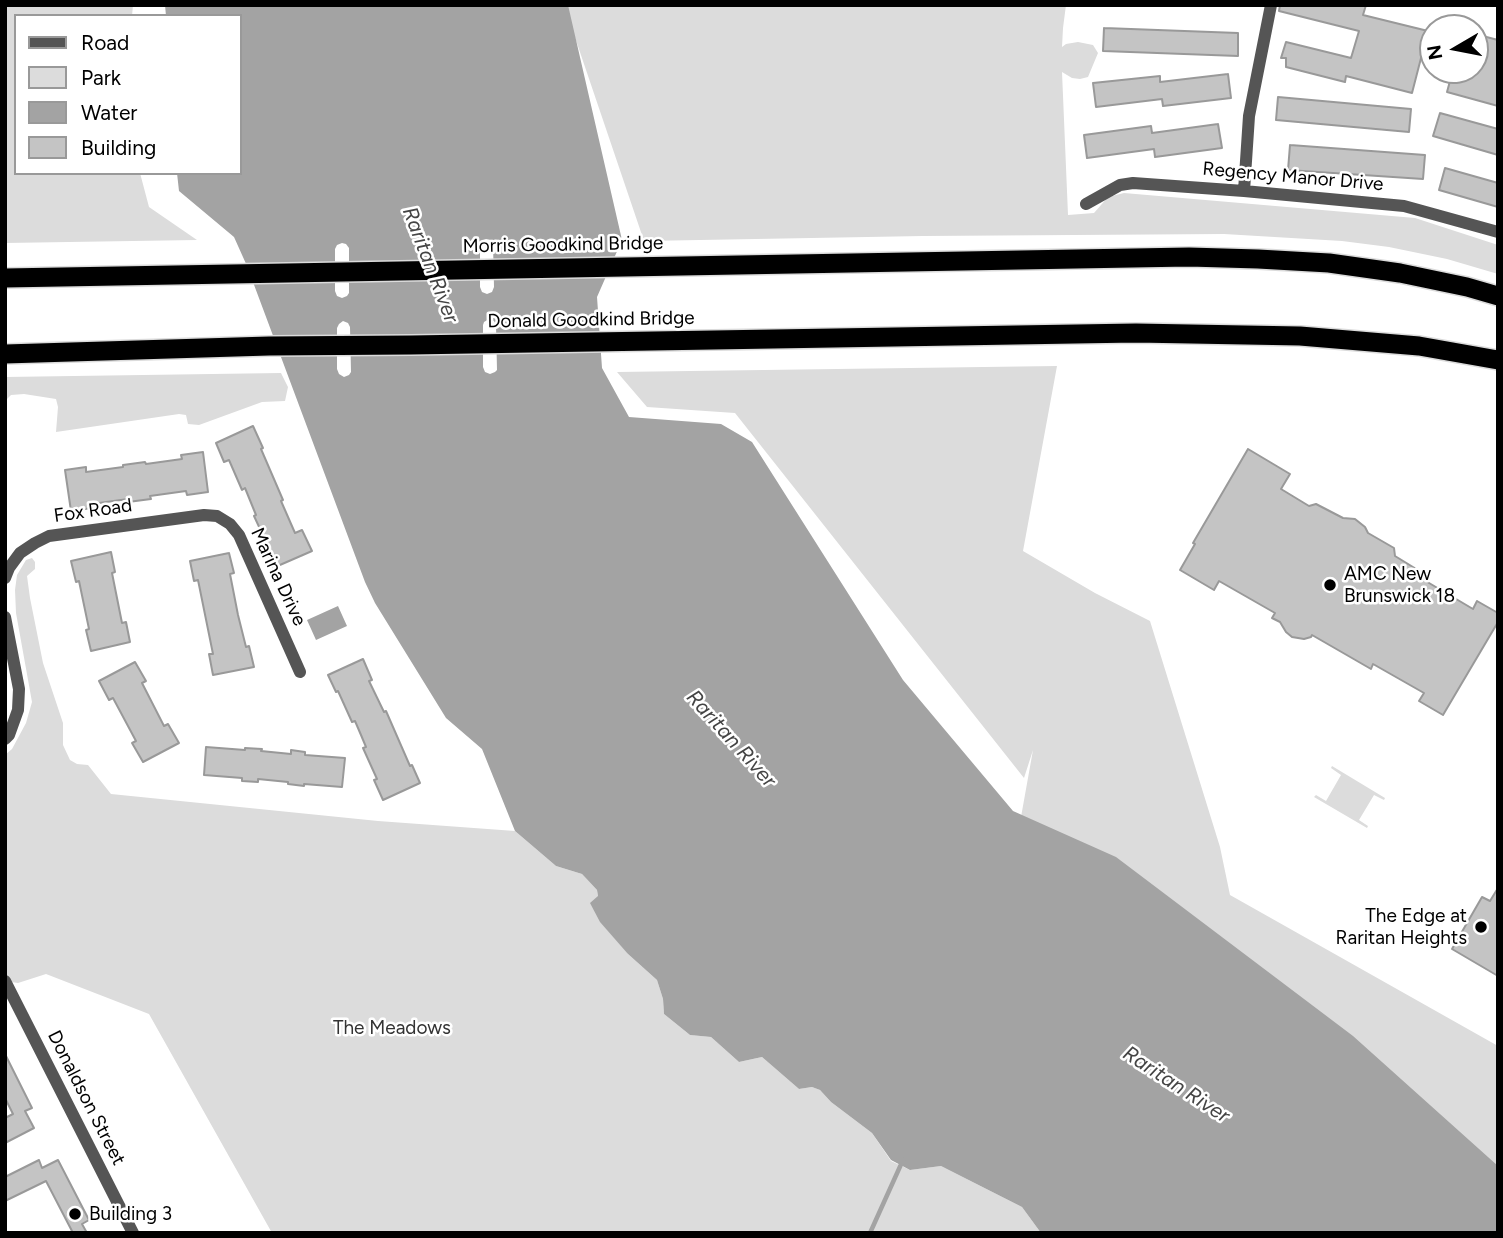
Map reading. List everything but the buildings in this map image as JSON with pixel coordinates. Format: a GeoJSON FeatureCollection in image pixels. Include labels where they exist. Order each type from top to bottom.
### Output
{"type":"FeatureCollection","features":[{"type":"Feature","properties":{"kind":"highway","name":"Morris Goodkind Bridge"},"geometry":{"type":"LineString","coordinates":[[5,278],[1122,258],[1258,258],[1329,263],[1400,273],[1498,296]]}},
{"type":"Feature","properties":{"kind":"highway","name":"Donald Goodkind Bridge"},"geometry":{"type":"LineString","coordinates":[[5,354],[269,346],[1136,333],[1300,336],[1419,346],[1498,360]]}},
{"type":"Feature","properties":{"kind":"street"},"geometry":{"type":"LineString","coordinates":[[1244,191],[1249,116],[1272,5]]}},
{"type":"Feature","properties":{"kind":"street","name":"Regency Manor Drive"},"geometry":{"type":"LineString","coordinates":[[1086,204],[1120,185],[1133,183],[1404,206],[1498,232]]}},
{"type":"Feature","properties":{"kind":"street","name":"Fox Road"},"geometry":{"type":"LineString","coordinates":[[5,578],[20,553],[49,536],[204,515]]}},
{"type":"Feature","properties":{"kind":"street","name":"Marina Drive"},"geometry":{"type":"LineString","coordinates":[[204,515],[217,516],[230,523],[239,535],[300,672]]}},
{"type":"Feature","properties":{"kind":"street"},"geometry":{"type":"LineString","coordinates":[[5,617],[19,688],[18,710],[5,739]]}},
{"type":"Feature","properties":{"kind":"street","name":"Donaldson Street"},"geometry":{"type":"LineString","coordinates":[[5,981],[133,1233]]}},
{"type":"Feature","properties":{"kind":"green space"},"geometry":{"type":"Polygon","coordinates":[[[5,5],[133,5],[132,14],[14,14],[14,175],[141,175],[149,207],[197,240],[5,243],[5,5]]]}},
{"type":"Feature","properties":{"kind":"green space"},"geometry":{"type":"Polygon","coordinates":[[[564,5],[1066,5],[1062,47],[1078,42],[1093,45],[1098,53],[1088,77],[1072,78],[1062,72],[1068,215],[1094,213],[1108,197],[1124,193],[1415,218],[1498,245],[1498,274],[1447,259],[1389,247],[1342,241],[1224,234],[644,241],[564,5]]]}},
{"type":"Feature","properties":{"kind":"green space"},"geometry":{"type":"Polygon","coordinates":[[[1057,366],[1023,551],[1150,621],[1220,847],[1230,895],[1498,1046],[1498,1192],[1021,817],[1033,750],[1024,778],[735,413],[647,407],[617,372],[1057,366]]]}},
{"type":"Feature","properties":{"kind":"green space"},"geometry":{"type":"Polygon","coordinates":[[[281,373],[288,387],[285,401],[262,402],[199,425],[188,424],[186,415],[179,414],[56,432],[56,399],[24,394],[11,395],[7,399],[5,426],[5,377],[281,373]]]}},
{"type":"Feature","properties":{"kind":"green space","name":"The Meadows"},"geometry":{"type":"Polygon","coordinates":[[[32,558],[35,569],[27,576],[30,598],[43,663],[63,723],[63,745],[70,760],[88,765],[111,794],[378,821],[515,831],[556,866],[582,874],[597,890],[628,954],[657,980],[664,1014],[690,1035],[711,1037],[739,1062],[762,1057],[799,1089],[812,1087],[820,1090],[831,1102],[872,1133],[891,1161],[910,1170],[941,1166],[1022,1207],[1041,1233],[272,1233],[149,1014],[46,974],[18,983],[5,981],[5,755],[12,749],[26,723],[32,702],[16,613],[15,590],[17,575],[26,560],[32,558]]]}},
{"type":"Feature","properties":{"kind":"green space"},"geometry":{"type":"Polygon","coordinates":[[[1332,766],[1385,798],[1384,800],[1374,795],[1359,820],[1368,826],[1367,828],[1314,797],[1316,795],[1326,801],[1341,775],[1331,768],[1332,766]]]}},
{"type":"Feature","properties":{"kind":"water","name":"Raritan River"},"geometry":{"type":"Polygon","coordinates":[[[165,5],[568,5],[622,240],[597,297],[602,368],[629,417],[721,424],[752,442],[903,680],[1013,811],[1116,857],[1353,1036],[1498,1166],[1498,1233],[1041,1233],[1022,1207],[941,1166],[910,1170],[891,1160],[872,1133],[831,1102],[820,1090],[812,1087],[799,1089],[762,1057],[739,1062],[711,1037],[690,1035],[664,1014],[657,980],[628,954],[600,922],[590,903],[598,896],[597,890],[582,874],[556,866],[515,831],[482,749],[446,718],[375,603],[234,237],[179,191],[177,175],[242,175],[242,14],[166,14],[165,5]]]}},
{"type":"Feature","properties":{"kind":"water"},"geometry":{"type":"Polygon","coordinates":[[[338,606],[347,626],[316,640],[307,620],[338,606]]]}},
{"type":"Feature","properties":{"kind":"pier"},"geometry":{"type":"Polygon","coordinates":[[[486,239],[493,244],[494,287],[492,292],[487,294],[482,292],[480,287],[480,245],[481,241],[486,239]]]}},
{"type":"Feature","properties":{"kind":"pier"},"geometry":{"type":"Polygon","coordinates":[[[342,243],[349,248],[349,293],[342,298],[337,296],[335,291],[335,249],[342,243]]]}},
{"type":"Feature","properties":{"kind":"pier"},"geometry":{"type":"Polygon","coordinates":[[[489,319],[496,325],[497,370],[490,374],[485,372],[483,367],[483,325],[489,319]]]}},
{"type":"Feature","properties":{"kind":"pier"},"geometry":{"type":"Polygon","coordinates":[[[343,321],[350,327],[351,372],[344,377],[337,369],[337,328],[343,321]]]}},
{"type":"Feature","properties":{"kind":"waterway"},"geometry":{"type":"LineString","coordinates":[[870,1233],[903,1160]]}},
{"type":"Feature","properties":{"kind":"place","name":"AMC New Brunswick 18"},"geometry":{"type":"Point","coordinates":[1330,585]}},
{"type":"Feature","properties":{"kind":"place","name":"The Edge at Raritan Heights"},"geometry":{"type":"Point","coordinates":[1481,927]}},
{"type":"Feature","properties":{"kind":"place","name":"Building 3"},"geometry":{"type":"Point","coordinates":[75,1214]}}]}
